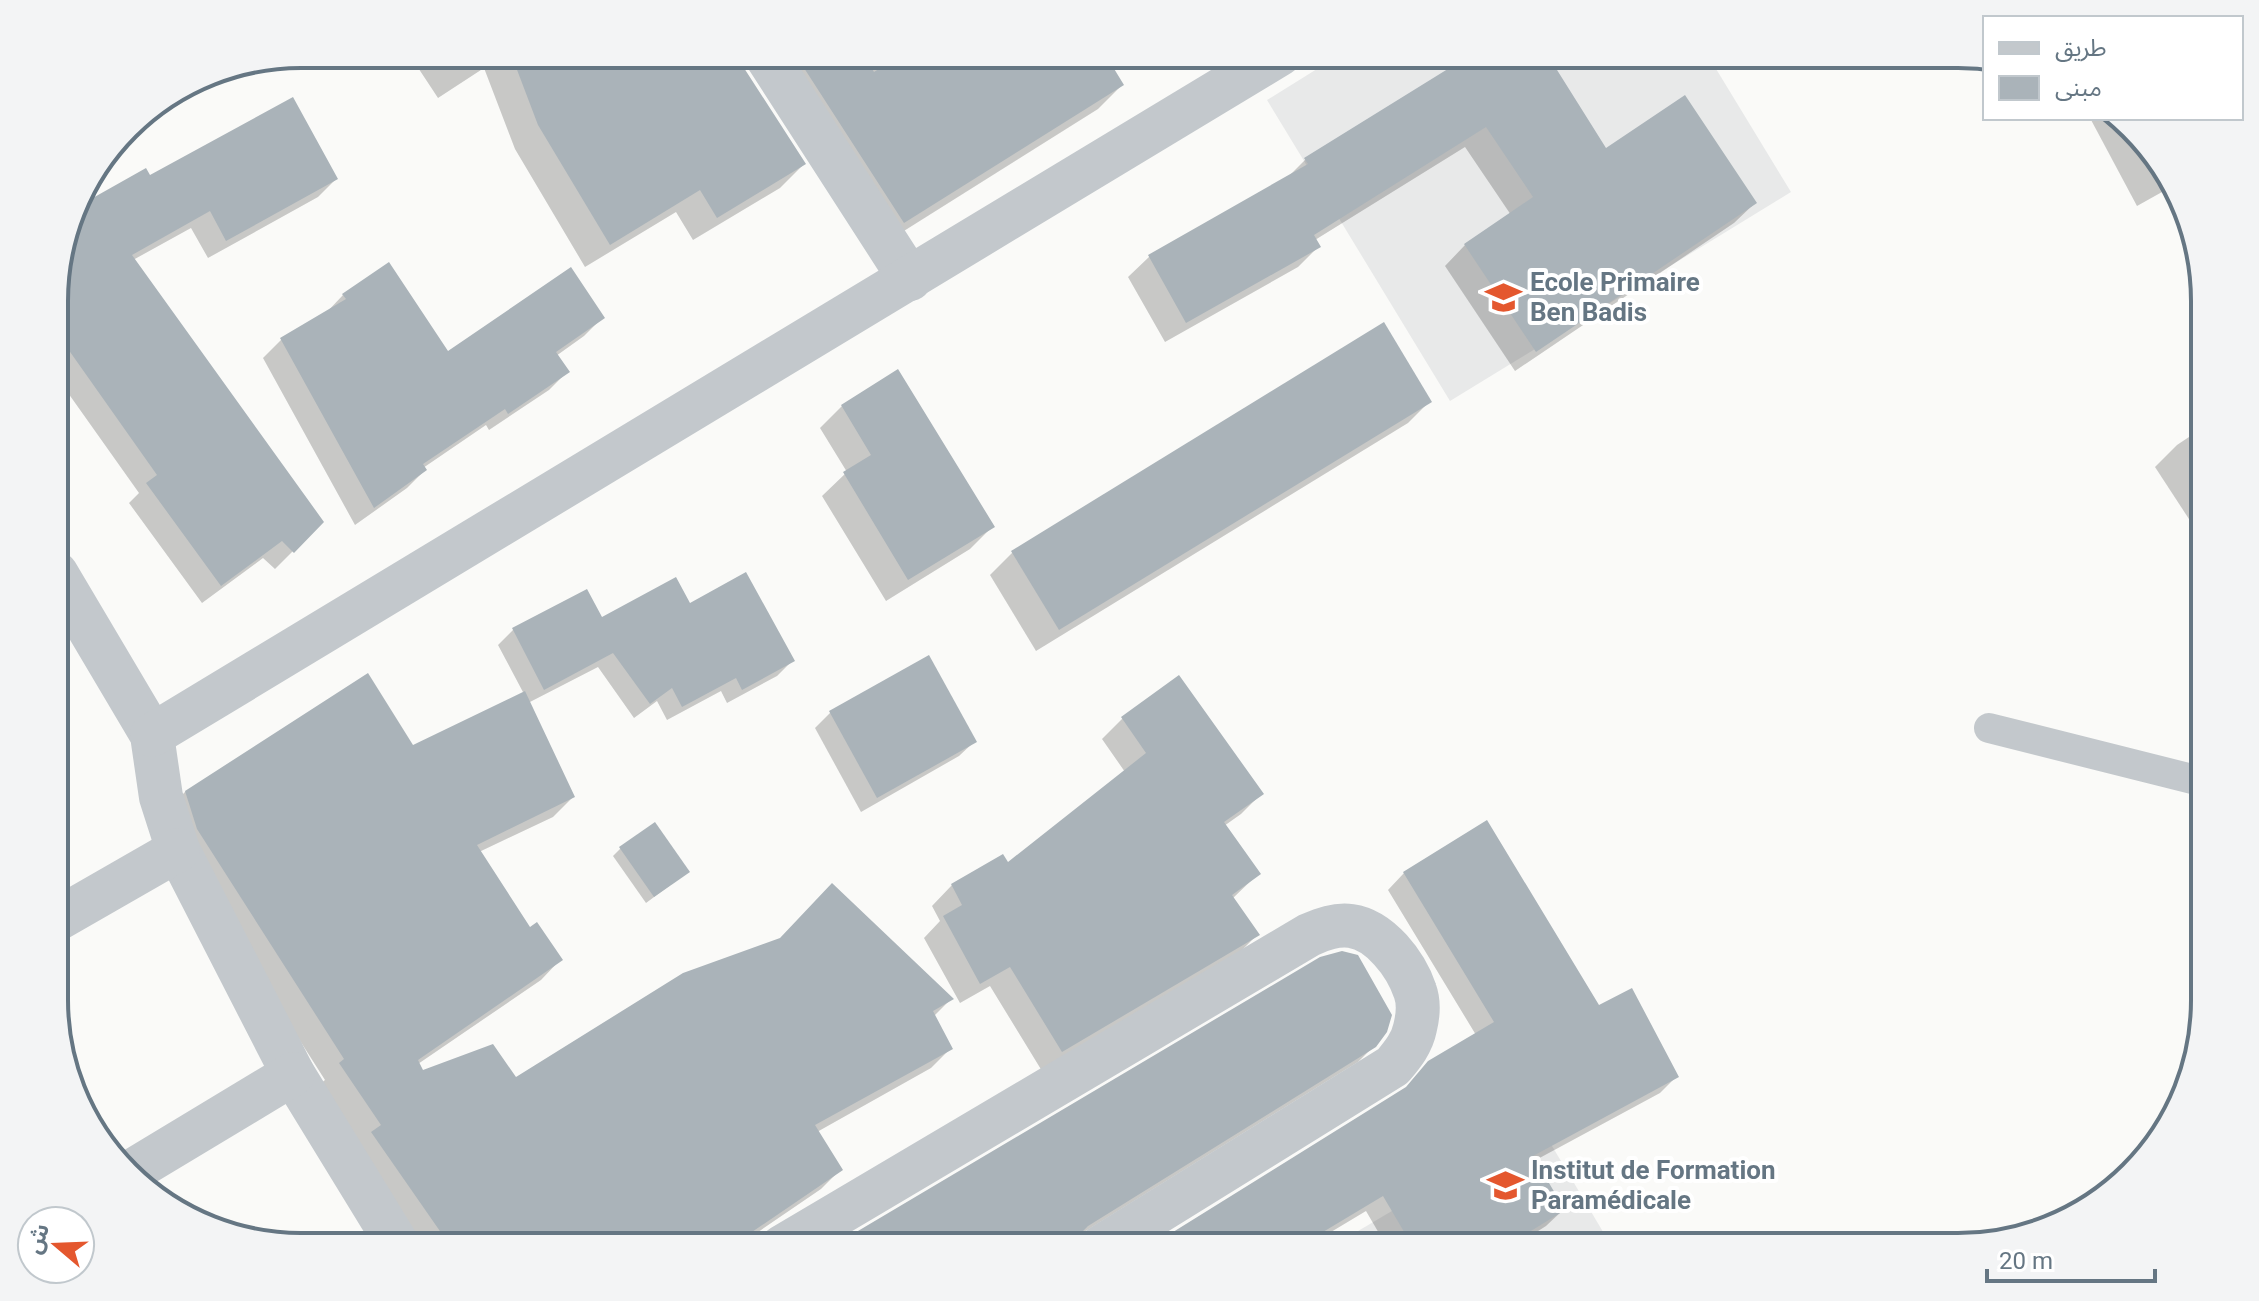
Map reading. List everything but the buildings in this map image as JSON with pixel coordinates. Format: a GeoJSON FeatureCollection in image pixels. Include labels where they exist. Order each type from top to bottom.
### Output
{"type":"FeatureCollection","features":[{"type":"Feature","properties":{"kind":"street"},"geometry":{"type":"LineString","coordinates":[[774,68],[910,279]]}},
{"type":"Feature","properties":{"kind":"street"},"geometry":{"type":"LineString","coordinates":[[152,735],[1257,68]]}},
{"type":"Feature","properties":{"kind":"street"},"geometry":{"type":"LineString","coordinates":[[68,593],[152,735],[161,797],[178,850],[293,1074],[390,1233]]}},
{"type":"Feature","properties":{"kind":"street"},"geometry":{"type":"LineString","coordinates":[[68,913],[178,850]]}},
{"type":"Feature","properties":{"kind":"street"},"geometry":{"type":"LineString","coordinates":[[806,1233],[1309,935],[1338,926],[1353,926],[1381,940],[1392,951],[1415,991],[1418,1011],[1411,1041],[1393,1066],[1124,1233]]}},
{"type":"Feature","properties":{"kind":"street"},"geometry":{"type":"LineString","coordinates":[[138,1167],[293,1074]]}},
{"type":"Feature","properties":{"kind":"lane"},"geometry":{"type":"LineString","coordinates":[[1989,728],[2191,779]]}},
{"type":"Feature","properties":{"kind":"shaded area","name":"Ecole Primaire Ben Badis"},"geometry":{"type":"Polygon","coordinates":[[[1318,68],[1716,68],[1791,192],[1450,401],[1267,100],[1318,68]]]}},
{"type":"Feature","properties":{"kind":"shaded area","name":"Institut de Formation Paramédicale"},"geometry":{"type":"Polygon","coordinates":[[[1539,1124],[1604,1233],[1355,1233],[1539,1124]]]}},
{"type":"Feature","properties":{"kind":"place","name":"Ecole Primaire Ben Badis"},"geometry":{"type":"Point","coordinates":[1504,297]}},
{"type":"Feature","properties":{"kind":"place","name":"Institut de Formation Paramédicale"},"geometry":{"type":"Point","coordinates":[1505,1185]}}]}
